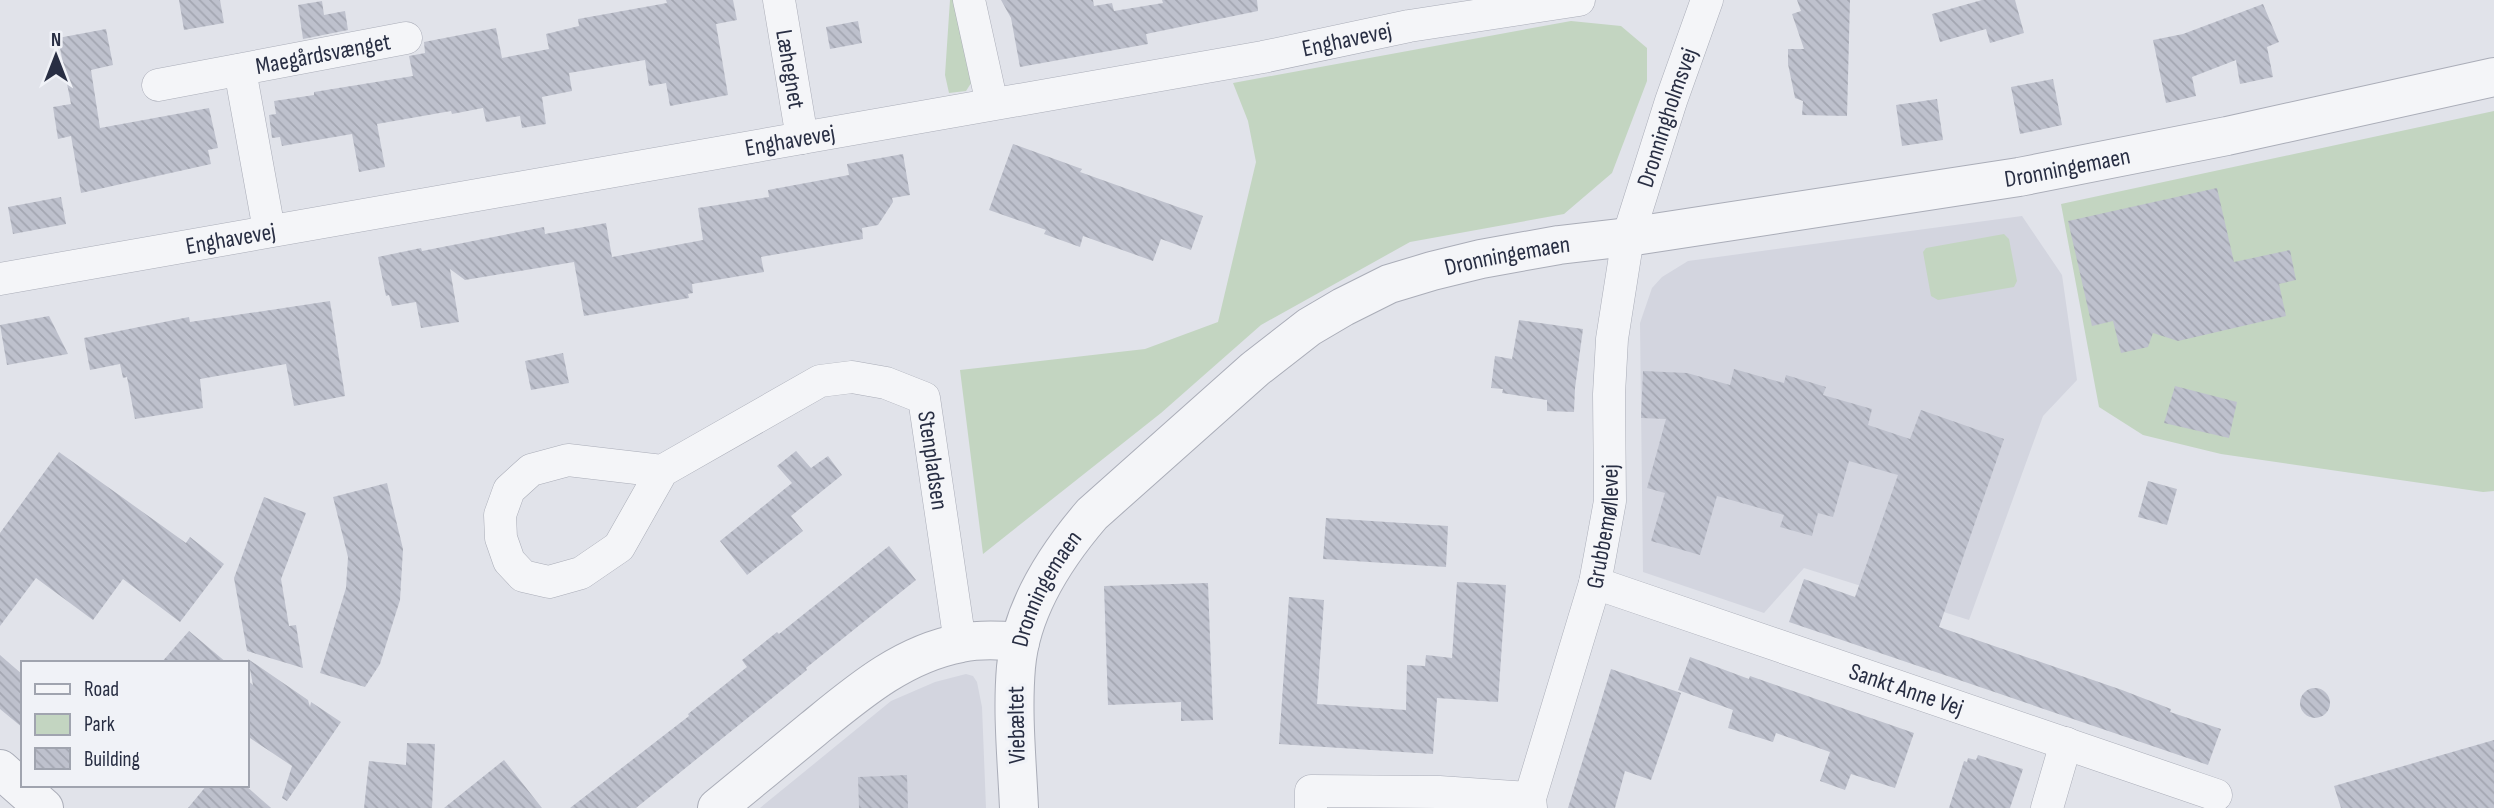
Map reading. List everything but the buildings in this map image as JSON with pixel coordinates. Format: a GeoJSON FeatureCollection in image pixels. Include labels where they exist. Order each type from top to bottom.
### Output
{"type":"FeatureCollection","features":[{"type":"Feature","properties":{"kind":"street","name":"Læhegnet"},"geometry":{"type":"LineString","coordinates":[[779,0],[802,138]]}},
{"type":"Feature","properties":{"kind":"street"},"geometry":{"type":"LineString","coordinates":[[969,0],[992,104]]}},
{"type":"Feature","properties":{"kind":"street","name":"Enghavevej"},"geometry":{"type":"LineString","coordinates":[[0,279],[1263,57],[1409,26],[1580,0]]}},
{"type":"Feature","properties":{"kind":"street","name":"Dronningholmsvej"},"geometry":{"type":"LineString","coordinates":[[1628,237],[1671,101],[1707,0]]}},
{"type":"Feature","properties":{"kind":"street","name":"Maegårdsvænget"},"geometry":{"type":"LineString","coordinates":[[158,85],[406,38]]}},
{"type":"Feature","properties":{"kind":"street","name":"Maegårdsvænget"},"geometry":{"type":"LineString","coordinates":[[240,70],[269,230]]}},
{"type":"Feature","properties":{"kind":"street","name":"Dronningemaen"},"geometry":{"type":"LineString","coordinates":[[717,808],[876,680],[919,656],[960,643],[997,640],[1020,642],[1048,572],[1092,514],[1255,369],[1309,327],[1389,285],[1432,271],[1533,250],[2033,175],[2227,136],[2494,77]]}},
{"type":"Feature","properties":{"kind":"street","name":"Grubbemøllevej"},"geometry":{"type":"LineString","coordinates":[[1530,803],[1595,583],[1610,500],[1609,394],[1612,339],[1628,237]]}},
{"type":"Feature","properties":{"kind":"street","name":"Stenpladsen"},"geometry":{"type":"LineString","coordinates":[[662,471],[820,382],[852,377],[886,383],[924,397],[960,643]]}},
{"type":"Feature","properties":{"kind":"street"},"geometry":{"type":"LineString","coordinates":[[568,460],[662,471],[619,547],[581,573],[548,582],[523,576],[509,561],[501,538],[500,514],[509,489],[531,470],[568,460]]}},
{"type":"Feature","properties":{"kind":"street","name":"Sankt Anne Vej"},"geometry":{"type":"LineString","coordinates":[[1595,583],[2216,795]]}},
{"type":"Feature","properties":{"kind":"street","name":"Viebæltet"},"geometry":{"type":"LineString","coordinates":[[1019,808],[1014,693],[1020,642]]}},
{"type":"Feature","properties":{"kind":"street"},"geometry":{"type":"LineString","coordinates":[[2046,808],[2066,743]]}},
{"type":"Feature","properties":{"kind":"street"},"geometry":{"type":"LineString","coordinates":[[0,769],[44,808]]}},
{"type":"Feature","properties":{"kind":"street"},"geometry":{"type":"LineString","coordinates":[[1311,808],[1311,791],[1439,792],[1530,803]]}},
{"type":"Feature","properties":{"kind":"shaded area"},"geometry":{"type":"Polygon","coordinates":[[[2022,216],[2062,275],[2077,380],[2043,416],[1969,620],[1804,568],[1764,613],[1643,572],[1640,323],[1652,288],[1662,277],[1688,261],[2022,216]]]}},
{"type":"Feature","properties":{"kind":"shaded area"},"geometry":{"type":"Polygon","coordinates":[[[966,674],[973,676],[977,682],[982,707],[986,808],[760,808],[891,701],[935,682],[966,674]]]}},
{"type":"Feature","properties":{"kind":"green space"},"geometry":{"type":"Polygon","coordinates":[[[950,0],[965,0],[975,77],[966,91],[949,93],[945,75],[950,0]]]}},
{"type":"Feature","properties":{"kind":"green space"},"geometry":{"type":"Polygon","coordinates":[[[1571,21],[1621,26],[1647,48],[1647,81],[1612,173],[1564,214],[1410,242],[1261,325],[1161,413],[983,554],[960,370],[1145,349],[1218,322],[1256,162],[1248,121],[1233,83],[1571,21]]]}},
{"type":"Feature","properties":{"kind":"green space"},"geometry":{"type":"Polygon","coordinates":[[[2494,111],[2494,491],[2483,492],[2221,454],[2143,435],[2099,407],[2061,204],[2494,111]]]}},
{"type":"Feature","properties":{"kind":"green space"},"geometry":{"type":"Polygon","coordinates":[[[2004,234],[2009,239],[2017,281],[2014,287],[1938,300],[1931,296],[1923,252],[1926,248],[2004,234]]]}}]}
